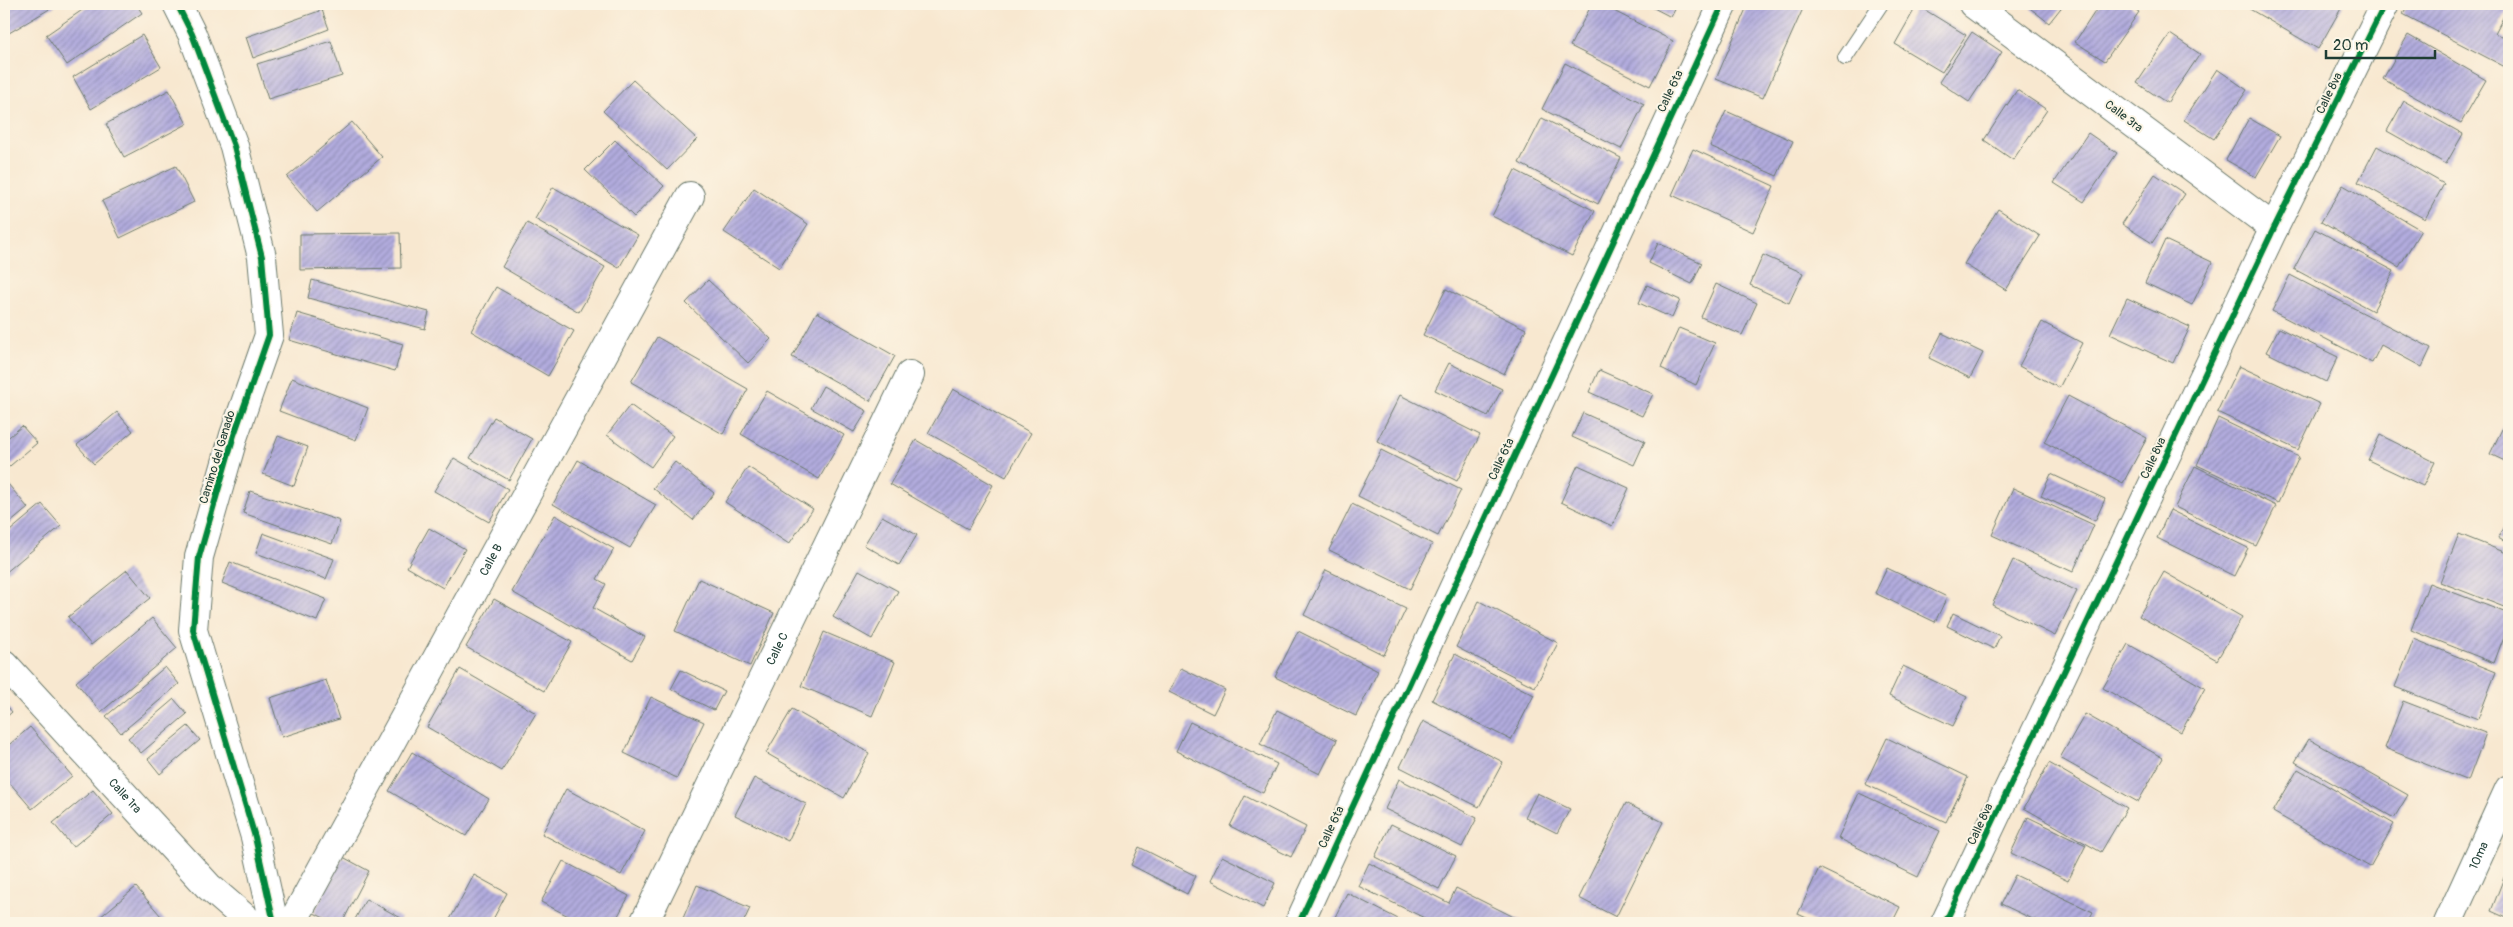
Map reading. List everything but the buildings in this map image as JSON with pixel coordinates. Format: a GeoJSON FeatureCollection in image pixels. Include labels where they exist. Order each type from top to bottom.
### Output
{"type":"FeatureCollection","features":[{"type":"Feature","properties":{"kind":"street","name":"Camino del Ganado"},"geometry":{"type":"LineString","coordinates":[[177,4],[192,34],[234,146],[262,257],[269,335],[234,435],[199,557],[193,630],[255,837],[274,923]]}},
{"type":"Feature","properties":{"kind":"street","name":"Calle 6ta"},"geometry":{"type":"LineString","coordinates":[[1299,923],[1723,4]]}},
{"type":"Feature","properties":{"kind":"street","name":"Calle 3ra"},"geometry":{"type":"LineString","coordinates":[[1973,4],[2274,228]]}},
{"type":"Feature","properties":{"kind":"street","name":"Calle 8va"},"geometry":{"type":"LineString","coordinates":[[1945,923],[2274,228],[2385,4]]}},
{"type":"Feature","properties":{"kind":"street","name":"Calle B"},"geometry":{"type":"LineString","coordinates":[[292,923],[690,196]]}},
{"type":"Feature","properties":{"kind":"street","name":"Calle C"},"geometry":{"type":"LineString","coordinates":[[644,923],[910,375]]}},
{"type":"Feature","properties":{"kind":"street","name":"Calle 1ra"},"geometry":{"type":"LineString","coordinates":[[4,664],[208,886],[251,923]]}},
{"type":"Feature","properties":{"kind":"street","name":"10ma"},"geometry":{"type":"LineString","coordinates":[[2448,923],[2502,822],[2509,790]]}},
{"type":"Feature","properties":{"kind":"lane"},"geometry":{"type":"LineString","coordinates":[[1845,58],[1881,4]]}},
{"type":"Feature","properties":{"kind":"cycle path"},"geometry":{"type":"LineString","coordinates":[[177,4],[192,34],[234,146],[262,257],[269,335],[234,435],[199,557],[193,630],[255,837],[274,923]]}},
{"type":"Feature","properties":{"kind":"cycle path"},"geometry":{"type":"LineString","coordinates":[[1299,923],[1723,4]]}},
{"type":"Feature","properties":{"kind":"cycle path"},"geometry":{"type":"LineString","coordinates":[[1945,923],[2274,228],[2385,4]]}}]}
